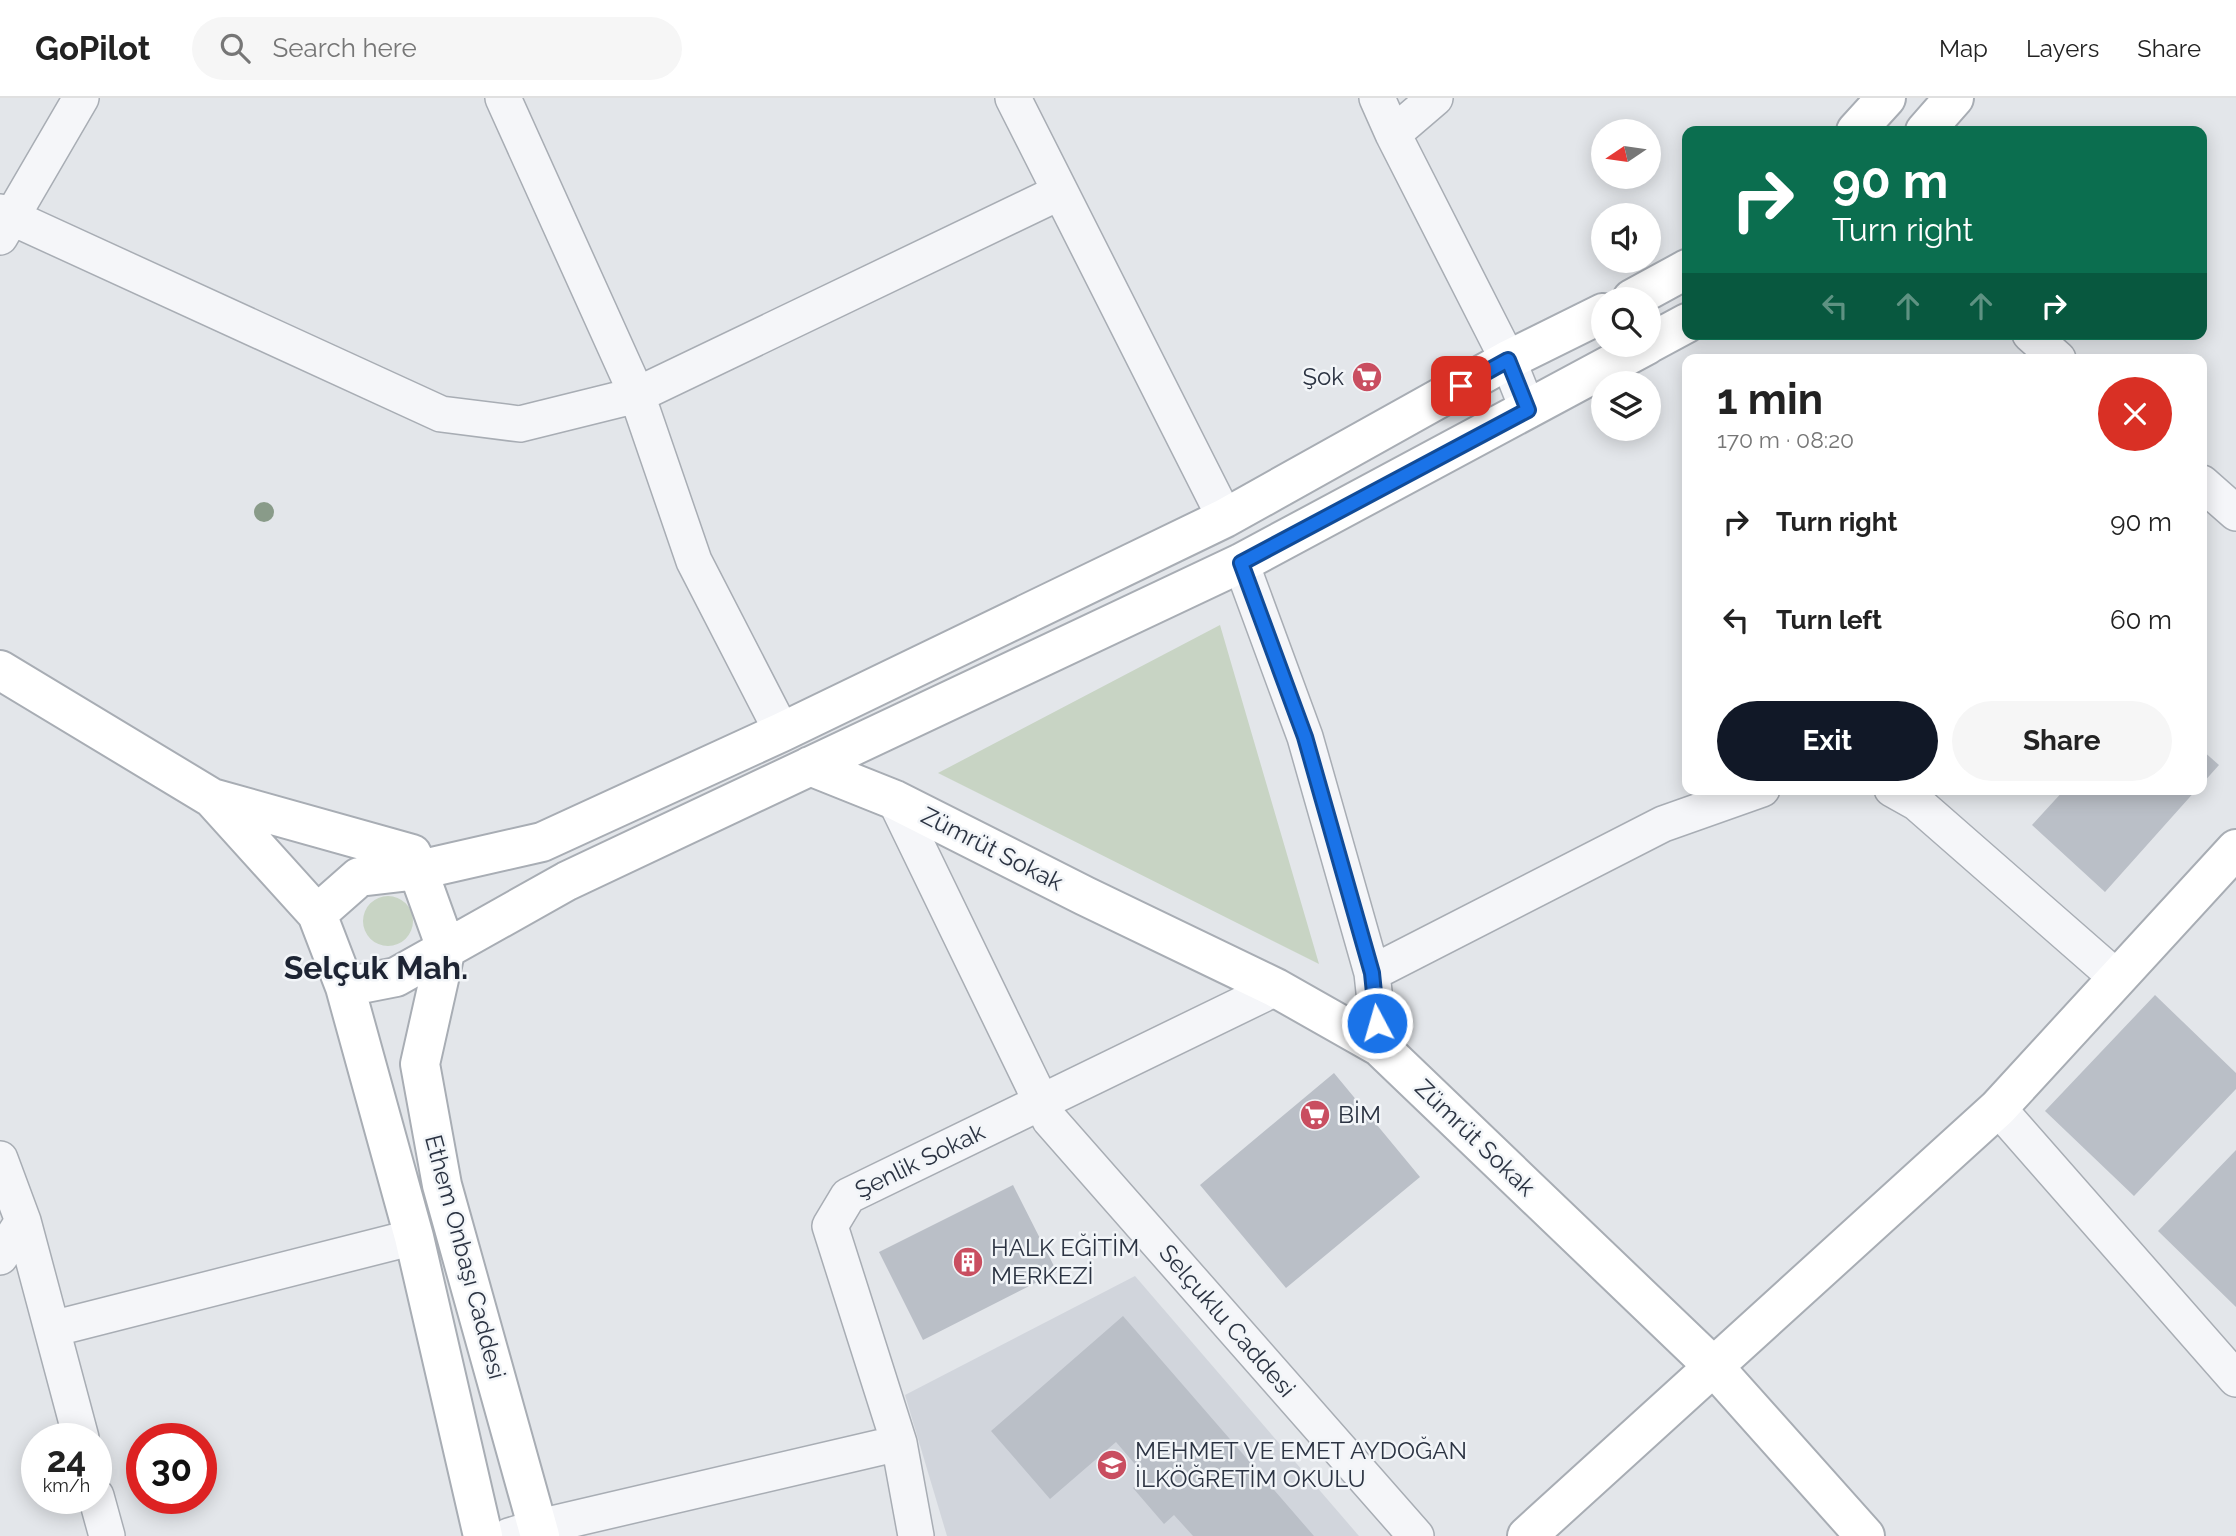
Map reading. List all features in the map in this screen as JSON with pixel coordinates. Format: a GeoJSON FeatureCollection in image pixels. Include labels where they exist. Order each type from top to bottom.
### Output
{"type":"FeatureCollection","features":[{"type":"Feature","properties":{"kind":"street"},"geometry":{"type":"LineString","coordinates":[[81,98],[4,223],[441,414],[520,424],[637,395],[1060,192]]}},
{"type":"Feature","properties":{"kind":"street"},"geometry":{"type":"LineString","coordinates":[[503,98],[637,395],[694,561],[782,732]]}},
{"type":"Feature","properties":{"kind":"street"},"geometry":{"type":"LineString","coordinates":[[1013,98],[1225,518]]}},
{"type":"Feature","properties":{"kind":"street"},"geometry":{"type":"LineString","coordinates":[[1377,98],[1508,360],[1528,410]]}},
{"type":"Feature","properties":{"kind":"street"},"geometry":{"type":"LineString","coordinates":[[1393,134],[1435,98]]}},
{"type":"Feature","properties":{"kind":"street"},"geometry":{"type":"LineString","coordinates":[[1861,126],[1886,98]]}},
{"type":"Feature","properties":{"kind":"street"},"geometry":{"type":"LineString","coordinates":[[1929,126],[1954,98]]}},
{"type":"Feature","properties":{"kind":"street"},"geometry":{"type":"LineString","coordinates":[[1654,287],[1682,272]]}},
{"type":"Feature","properties":{"kind":"street"},"geometry":{"type":"LineString","coordinates":[[317,914],[359,877],[419,870],[542,842],[782,732],[1225,518],[1508,360],[1591,319]]}},
{"type":"Feature","properties":{"kind":"street"},"geometry":{"type":"LineString","coordinates":[[1661,337],[1682,326]]}},
{"type":"Feature","properties":{"kind":"street"},"geometry":{"type":"LineString","coordinates":[[2037,340],[2052,354]]}},
{"type":"Feature","properties":{"kind":"street"},"geometry":{"type":"LineString","coordinates":[[345,987],[396,977],[567,881],[1241,563],[1624,357]]}},
{"type":"Feature","properties":{"kind":"street"},"geometry":{"type":"LineString","coordinates":[[2207,487],[2236,513]]}},
{"type":"Feature","properties":{"kind":"street"},"geometry":{"type":"LineString","coordinates":[[1241,563],[1305,737],[1372,973],[1380,1047]]}},
{"type":"Feature","properties":{"kind":"street","name":"Ethem Onbaşı Caddesi"},"geometry":{"type":"LineString","coordinates":[[0,670],[212,798],[412,854],[446,948],[420,1064],[442,1185],[529,1533]]}},
{"type":"Feature","properties":{"kind":"street","name":"Zümrüt Sokak"},"geometry":{"type":"LineString","coordinates":[[810,765],[895,800],[1276,988],[1380,1047],[1714,1367],[1865,1536]]}},
{"type":"Feature","properties":{"kind":"street"},"geometry":{"type":"LineString","coordinates":[[1372,973],[1662,824],[1745,795]]}},
{"type":"Feature","properties":{"kind":"street"},"geometry":{"type":"LineString","coordinates":[[1903,795],[1917,803],[2117,978]]}},
{"type":"Feature","properties":{"kind":"street","name":"Ethem Onbaşı Caddesi"},"geometry":{"type":"LineString","coordinates":[[212,798],[317,914],[345,987],[414,1237],[483,1536]]}},
{"type":"Feature","properties":{"kind":"street","name":"Selçuklu Caddesi"},"geometry":{"type":"LineString","coordinates":[[895,800],[1050,1120],[1416,1536]]}},
{"type":"Feature","properties":{"kind":"street"},"geometry":{"type":"LineString","coordinates":[[1527,1536],[1998,1108],[2236,849]]}},
{"type":"Feature","properties":{"kind":"street","name":"Şenlik Sokak"},"geometry":{"type":"LineString","coordinates":[[916,1536],[900,1443],[830,1226],[848,1196],[1276,988]]}},
{"type":"Feature","properties":{"kind":"street"},"geometry":{"type":"LineString","coordinates":[[1998,1108],[2236,1379]]}},
{"type":"Feature","properties":{"kind":"street"},"geometry":{"type":"LineString","coordinates":[[0,1159],[23,1221],[77,1423]]}},
{"type":"Feature","properties":{"kind":"street"},"geometry":{"type":"LineString","coordinates":[[0,1257],[23,1221]]}},
{"type":"Feature","properties":{"kind":"street"},"geometry":{"type":"LineString","coordinates":[[52,1329],[414,1237]]}},
{"type":"Feature","properties":{"kind":"street"},"geometry":{"type":"LineString","coordinates":[[529,1533],[900,1443]]}},
{"type":"Feature","properties":{"kind":"street"},"geometry":{"type":"LineString","coordinates":[[101,1514],[107,1536]]}},
{"type":"Feature","properties":{"kind":"shaded area","name":"MEHMET VE EMET AYDOĞAN İLKÖĞRETİM OKULU"},"geometry":{"type":"Polygon","coordinates":[[[1135,1276],[1359,1536],[947,1536],[905,1395],[1135,1276]]]}},
{"type":"Feature","properties":{"kind":"green space"},"geometry":{"type":"Polygon","coordinates":[[[1220,625],[1319,964],[938,773],[1220,625]]]}},
{"type":"Feature","properties":{"kind":"green space"},"geometry":{"type":"Polygon","coordinates":[[[388,896],[406,903],[413,921],[406,939],[388,946],[370,939],[363,921],[370,903],[388,896]]]}},
{"type":"Feature","properties":{"kind":"building"},"geometry":{"type":"Polygon","coordinates":[[[2207,754],[2219,765],[2207,778],[2207,754]]]}},
{"type":"Feature","properties":{"kind":"building"},"geometry":{"type":"Polygon","coordinates":[[[2060,795],[2192,795],[2105,892],[2032,825],[2060,795]]]}},
{"type":"Feature","properties":{"kind":"building"},"geometry":{"type":"Polygon","coordinates":[[[2155,995],[2236,1073],[2236,1089],[2134,1196],[2045,1111],[2155,995]]]}},
{"type":"Feature","properties":{"kind":"building"},"geometry":{"type":"Polygon","coordinates":[[[1334,1073],[1420,1177],[1286,1288],[1200,1185],[1334,1073]]]}},
{"type":"Feature","properties":{"kind":"building"},"geometry":{"type":"Polygon","coordinates":[[[2236,1150],[2236,1307],[2158,1231],[2236,1150]]]}},
{"type":"Feature","properties":{"kind":"building","name":"HALK EĞİTİM MERKEZİ"},"geometry":{"type":"Polygon","coordinates":[[[1013,1185],[1057,1272],[923,1340],[879,1252],[1013,1185]]]}},
{"type":"Feature","properties":{"kind":"building"},"geometry":{"type":"Polygon","coordinates":[[[1123,1316],[1314,1536],[1193,1536],[1174,1515],[1164,1524],[1133,1488],[1146,1477],[1116,1442],[1050,1499],[991,1431],[1123,1316]]]}},
{"type":"Feature","properties":{"kind":"place","name":"Şok"},"geometry":{"type":"Point","coordinates":[1367,377]}},
{"type":"Feature","properties":{"kind":"place","name":"BİM"},"geometry":{"type":"Point","coordinates":[1315,1115]}},
{"type":"Feature","properties":{"kind":"place","name":"HALK EĞİTİM MERKEZİ"},"geometry":{"type":"Point","coordinates":[968,1262]}},
{"type":"Feature","properties":{"kind":"place","name":"MEHMET VE EMET AYDOĞAN İLKÖĞRETİM OKULU"},"geometry":{"type":"Point","coordinates":[1112,1465]}},
{"type":"Feature","properties":{"kind":"district","name":"Selçuk Mah."},"geometry":{"type":"Point","coordinates":[376,968]}},
{"type":"Feature","properties":{"kind":"route"},"geometry":{"type":"LineString","coordinates":[[1377,1023],[1372,973],[1305,737],[1241,563],[1528,410],[1508,360],[1461,386]]}}]}
